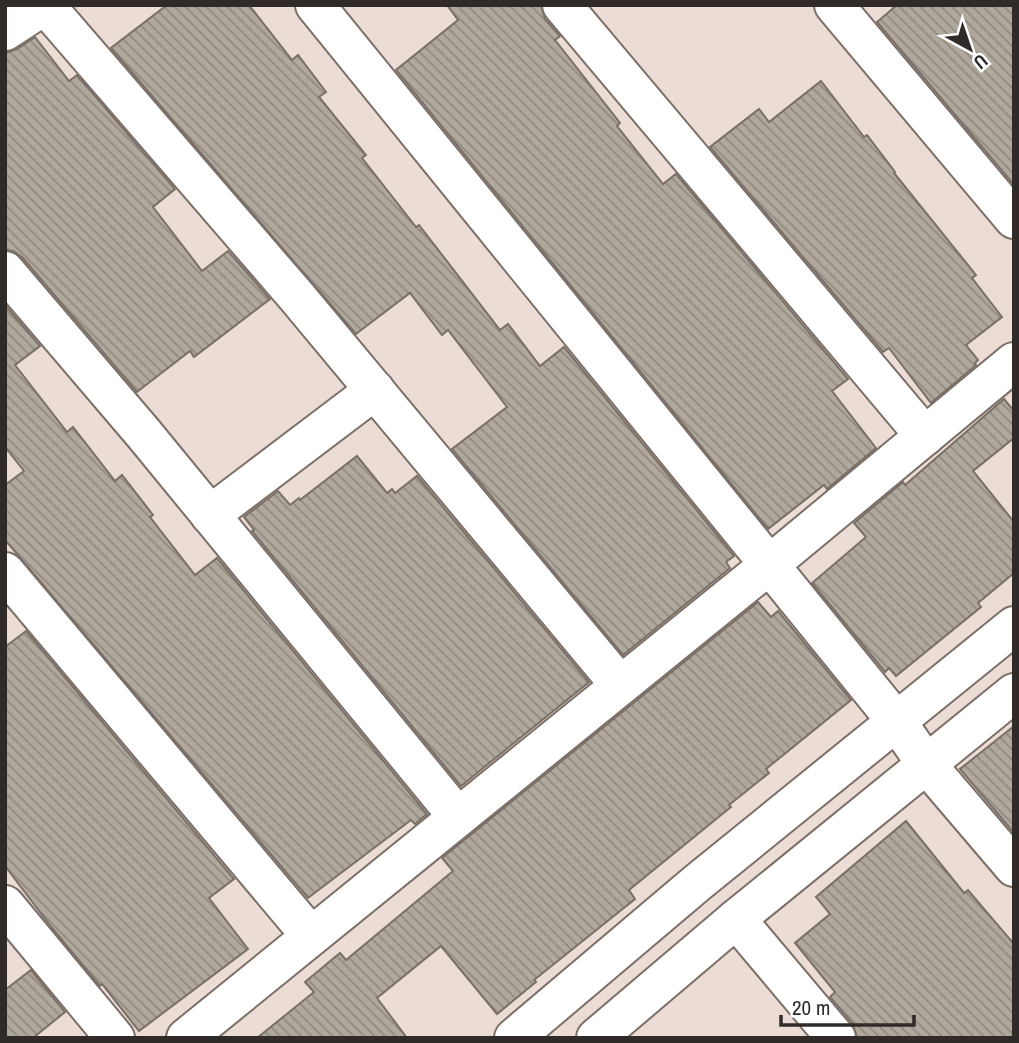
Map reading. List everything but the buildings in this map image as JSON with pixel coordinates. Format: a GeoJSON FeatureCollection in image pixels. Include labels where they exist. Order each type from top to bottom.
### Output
{"type":"FeatureCollection","features":[{"type":"Feature","properties":{"kind":"street"},"geometry":{"type":"LineString","coordinates":[[5,31],[45,5],[375,390],[621,685]]}},
{"type":"Feature","properties":{"kind":"street"},"geometry":{"type":"LineString","coordinates":[[315,5],[897,722],[927,765],[1014,867]]}},
{"type":"Feature","properties":{"kind":"street"},"geometry":{"type":"LineString","coordinates":[[562,5],[925,436]]}},
{"type":"Feature","properties":{"kind":"street"},"geometry":{"type":"LineString","coordinates":[[834,5],[1014,219]]}},
{"type":"Feature","properties":{"kind":"street"},"geometry":{"type":"LineString","coordinates":[[5,271],[210,514],[458,817]]}},
{"type":"Feature","properties":{"kind":"street"},"geometry":{"type":"LineString","coordinates":[[186,1038],[769,565],[1014,362]]}},
{"type":"Feature","properties":{"kind":"street"},"geometry":{"type":"LineString","coordinates":[[210,514],[375,390]]}},
{"type":"Feature","properties":{"kind":"street"},"geometry":{"type":"LineString","coordinates":[[5,572],[312,936]]}},
{"type":"Feature","properties":{"kind":"street"},"geometry":{"type":"LineString","coordinates":[[514,1038],[697,883],[1014,625]]}},
{"type":"Feature","properties":{"kind":"street"},"geometry":{"type":"LineString","coordinates":[[596,1038],[736,919],[1014,693]]}},
{"type":"Feature","properties":{"kind":"street"},"geometry":{"type":"LineString","coordinates":[[5,905],[116,1038]]}},
{"type":"Feature","properties":{"kind":"street"},"geometry":{"type":"LineString","coordinates":[[736,919],[836,1038]]}}]}
